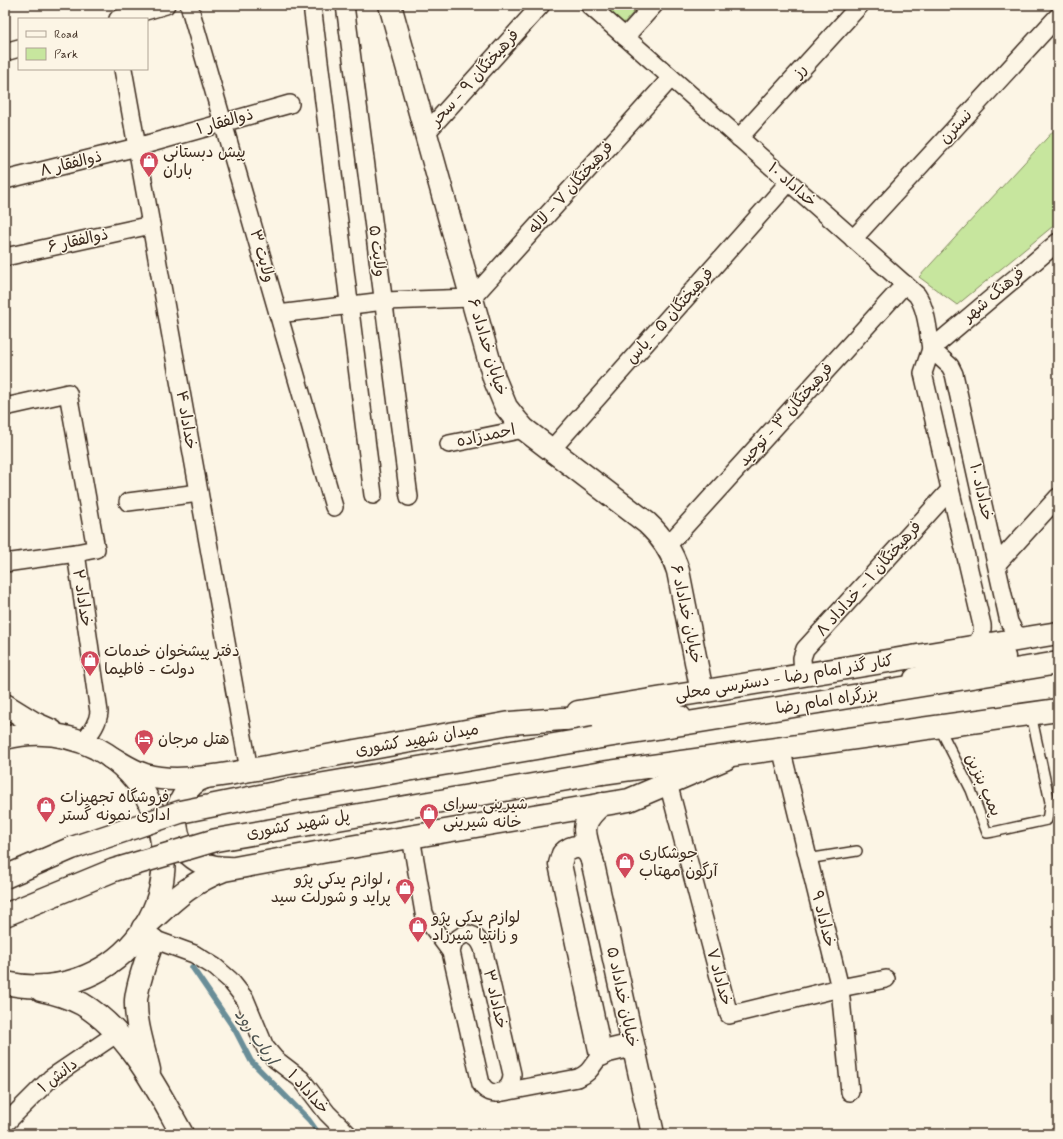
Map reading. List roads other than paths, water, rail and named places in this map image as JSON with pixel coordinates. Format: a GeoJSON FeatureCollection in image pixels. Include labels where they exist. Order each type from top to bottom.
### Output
{"type":"FeatureCollection","features":[{"type":"Feature","properties":{"kind":"main road","name":"خیابان خداداد ۶"},"geometry":{"type":"LineString","coordinates":[[390,5],[494,378],[501,397],[511,415],[524,428],[647,522],[661,537],[674,558],[678,571],[702,692]]}},
{"type":"Feature","properties":{"kind":"main road","name":"کنار گذر امام رضا - دسترسی محلی"},"geometry":{"type":"LineString","coordinates":[[510,723],[1058,633]]}},
{"type":"Feature","properties":{"kind":"main road"},"geometry":{"type":"LineString","coordinates":[[871,694],[966,664],[1058,648]]}},
{"type":"Feature","properties":{"kind":"main road","name":"بزرگراه امام رضا"},"geometry":{"type":"LineString","coordinates":[[5,877],[72,848],[113,833],[195,809],[295,789],[595,738],[1058,663]]}},
{"type":"Feature","properties":{"kind":"main road"},"geometry":{"type":"LineString","coordinates":[[5,705],[34,723],[75,740]]}},
{"type":"Feature","properties":{"kind":"main road"},"geometry":{"type":"LineString","coordinates":[[735,755],[1058,710]]}},
{"type":"Feature","properties":{"kind":"main road"},"geometry":{"type":"LineString","coordinates":[[1034,713],[1058,722]]}},
{"type":"Feature","properties":{"kind":"main road","name":"میدان شهید کشوری"},"geometry":{"type":"LineString","coordinates":[[5,738],[18,735],[43,734],[75,740],[110,757],[133,771],[146,776],[158,778],[180,778],[206,777],[249,770],[510,723],[562,719],[731,716]]}},
{"type":"Feature","properties":{"kind":"main road","name":"میدان شهید کشوری"},"geometry":{"type":"LineString","coordinates":[[13,985],[53,986],[78,980],[107,966],[145,934],[179,895],[198,881],[224,870],[629,800],[735,755]]}},
{"type":"Feature","properties":{"kind":"main road","name":"پل شهید کشوری"},"geometry":{"type":"LineString","coordinates":[[5,915],[114,870],[216,840],[602,773],[735,755]]}},
{"type":"Feature","properties":{"kind":"main road","name":"میدان شهید کشوری"},"geometry":{"type":"LineString","coordinates":[[110,757],[128,772],[143,791],[154,812],[161,837],[164,862],[160,888],[145,934]]}},
{"type":"Feature","properties":{"kind":"main road"},"geometry":{"type":"LineString","coordinates":[[206,777],[193,784],[185,792],[180,802],[176,814],[178,837],[188,852],[201,862],[212,867],[238,868]]}},
{"type":"Feature","properties":{"kind":"main road","name":"خیابان خداداد ۵"},"geometry":{"type":"LineString","coordinates":[[602,804],[587,819],[585,831],[653,1134]]}},
{"type":"Feature","properties":{"kind":"main road","name":"خیابان خداداد ۵"},"geometry":{"type":"LineString","coordinates":[[592,860],[587,851],[577,846],[567,850],[563,854],[560,864],[602,1054]]}},
{"type":"Feature","properties":{"kind":"main road"},"geometry":{"type":"LineString","coordinates":[[145,934],[141,980],[136,1000],[138,1019],[150,1077]]}},
{"type":"Feature","properties":{"kind":"main road"},"geometry":{"type":"LineString","coordinates":[[13,985],[60,994],[92,1011],[126,1044],[150,1077],[182,1134]]}},
{"type":"Feature","properties":{"kind":"main road"},"geometry":{"type":"LineString","coordinates":[[602,1054],[608,1051],[633,1045]]}},
{"type":"Feature","properties":{"kind":"street"},"geometry":{"type":"LineString","coordinates":[[111,5],[114,18]]}},
{"type":"Feature","properties":{"kind":"street"},"geometry":{"type":"LineString","coordinates":[[121,18],[166,5]]}},
{"type":"Feature","properties":{"kind":"street","name":"ولایت ۳"},"geometry":{"type":"LineString","coordinates":[[189,5],[334,507]]}},
{"type":"Feature","properties":{"kind":"street"},"geometry":{"type":"LineString","coordinates":[[312,5],[373,494]]}},
{"type":"Feature","properties":{"kind":"street","name":"ولایت ۵"},"geometry":{"type":"LineString","coordinates":[[345,5],[409,497]]}},
{"type":"Feature","properties":{"kind":"street","name":"فرهیختگان ۹ - سحر"},"geometry":{"type":"LineString","coordinates":[[426,133],[541,5]]}},
{"type":"Feature","properties":{"kind":"street","name":"خداداد ۱۰"},"geometry":{"type":"LineString","coordinates":[[588,5],[917,295],[924,309],[931,349],[923,374],[982,625],[981,636],[974,647]]}},
{"type":"Feature","properties":{"kind":"street"},"geometry":{"type":"LineString","coordinates":[[625,37],[654,5]]}},
{"type":"Feature","properties":{"kind":"street","name":"رز"},"geometry":{"type":"LineString","coordinates":[[739,138],[860,5]]}},
{"type":"Feature","properties":{"kind":"street","name":"نسترن"},"geometry":{"type":"LineString","coordinates":[[853,239],[1058,16]]}},
{"type":"Feature","properties":{"kind":"street"},"geometry":{"type":"LineString","coordinates":[[5,52],[18,48]]}},
{"type":"Feature","properties":{"kind":"street","name":"خداداد ۴"},"geometry":{"type":"LineString","coordinates":[[123,70],[249,770]]}},
{"type":"Feature","properties":{"kind":"street","name":"فرهیختگان ۷ - لاله"},"geometry":{"type":"LineString","coordinates":[[472,298],[671,78]]}},
{"type":"Feature","properties":{"kind":"street","name":"ذوالفقار ۱"},"geometry":{"type":"LineString","coordinates":[[137,147],[290,104]]}},
{"type":"Feature","properties":{"kind":"street","name":"ذوالفقار ۸"},"geometry":{"type":"LineString","coordinates":[[5,180],[137,147]]}},
{"type":"Feature","properties":{"kind":"street","name":"فرهیختگان ۵ - یاس"},"geometry":{"type":"LineString","coordinates":[[551,450],[789,182]]}},
{"type":"Feature","properties":{"kind":"street","name":"ذوالفقار ۶"},"geometry":{"type":"LineString","coordinates":[[5,257],[151,225]]}},
{"type":"Feature","properties":{"kind":"street","name":"فرهنگ شهر"},"geometry":{"type":"LineString","coordinates":[[931,349],[1058,242]]}},
{"type":"Feature","properties":{"kind":"street","name":"فرهیختگان ۳ - توحید"},"geometry":{"type":"LineString","coordinates":[[667,546],[905,284]]}},
{"type":"Feature","properties":{"kind":"street"},"geometry":{"type":"LineString","coordinates":[[278,314],[384,302],[472,298]]}},
{"type":"Feature","properties":{"kind":"street","name":"خداداد ۱۰"},"geometry":{"type":"LineString","coordinates":[[931,349],[950,366],[954,374],[1011,627],[1014,632],[1023,638]]}},
{"type":"Feature","properties":{"kind":"street","name":"خداداد ۲"},"geometry":{"type":"LineString","coordinates":[[5,407],[68,393],[96,549],[76,553],[100,712],[96,725],[75,740]]}},
{"type":"Feature","properties":{"kind":"street","name":"احمدزاده"},"geometry":{"type":"LineString","coordinates":[[449,444],[524,428]]}},
{"type":"Feature","properties":{"kind":"street","name":"فرهیختگان ۱ - خداداد ۸"},"geometry":{"type":"LineString","coordinates":[[803,675],[802,658],[805,649],[950,490]]}},
{"type":"Feature","properties":{"kind":"street"},"geometry":{"type":"LineString","coordinates":[[128,502],[199,493]]}},
{"type":"Feature","properties":{"kind":"street"},"geometry":{"type":"LineString","coordinates":[[997,564],[1058,497]]}},
{"type":"Feature","properties":{"kind":"street"},"geometry":{"type":"LineString","coordinates":[[5,563],[76,553]]}},
{"type":"Feature","properties":{"kind":"street","name":"خداداد ۹"},"geometry":{"type":"LineString","coordinates":[[781,748],[840,988],[850,1092]]}},
{"type":"Feature","properties":{"kind":"street","name":"خداداد ۷"},"geometry":{"type":"LineString","coordinates":[[668,784],[728,1015],[840,988],[886,979]]}},
{"type":"Feature","properties":{"kind":"street","name":"خداداد ۳"},"geometry":{"type":"LineString","coordinates":[[411,837],[424,913],[428,921],[451,952],[481,1084],[488,1091],[498,1093],[503,1092],[510,1084],[512,1074],[482,943],[474,935],[463,935],[454,941],[451,952]]}},
{"type":"Feature","properties":{"kind":"street","name":"خداداد ۱"},"geometry":{"type":"LineString","coordinates":[[145,934],[194,954],[215,967],[230,980],[245,999],[265,1047],[275,1059],[301,1079],[327,1113],[348,1134]]}},
{"type":"Feature","properties":{"kind":"street","name":"دانش ۱"},"geometry":{"type":"LineString","coordinates":[[5,1124],[51,1078],[116,1034]]}},
{"type":"Feature","properties":{"kind":"street"},"geometry":{"type":"LineString","coordinates":[[498,1093],[578,1078],[590,1071],[597,1059],[602,1054]]}},
{"type":"Feature","properties":{"kind":"lane","name":"پمپ بنزین"},"geometry":{"type":"LineString","coordinates":[[939,727],[971,790],[987,833],[1047,820],[1050,802],[1034,713]]}},
{"type":"Feature","properties":{"kind":"lane"},"geometry":{"type":"LineString","coordinates":[[808,859],[857,850]]}},
{"type":"Feature","properties":{"kind":"waterway","name":"ارباب رود"},"geometry":{"type":"LineString","coordinates":[[192,967],[235,1030],[251,1061],[309,1120],[319,1134]]}},
{"type":"Feature","properties":{"kind":"place","name":"پیش دبستانی باران"},"geometry":{"type":"Point","coordinates":[149,178]}},
{"type":"Feature","properties":{"kind":"place","name":"دفتر پیشخوان خدمات دولت - فاطیما"},"geometry":{"type":"Point","coordinates":[90,677]}},
{"type":"Feature","properties":{"kind":"place","name":"هتل مرجان"},"geometry":{"type":"Point","coordinates":[144,756]}},
{"type":"Feature","properties":{"kind":"place","name":"فروشگاه تجهیزات اداری نمونه گستر"},"geometry":{"type":"Point","coordinates":[46,823]}},
{"type":"Feature","properties":{"kind":"place","name":"شیرینی سرای خانه شیرینی"},"geometry":{"type":"Point","coordinates":[429,830]}},
{"type":"Feature","properties":{"kind":"place","name":"جوشکاری آرگون مهتاب"},"geometry":{"type":"Point","coordinates":[625,879]}},
{"type":"Feature","properties":{"kind":"place","name":"لوازم یدکی پژو ، پراید و شورلت سید"},"geometry":{"type":"Point","coordinates":[405,905]}},
{"type":"Feature","properties":{"kind":"place","name":"لوازم یدکی پژو و زانتیا شیرزاد"},"geometry":{"type":"Point","coordinates":[418,943]}}]}
